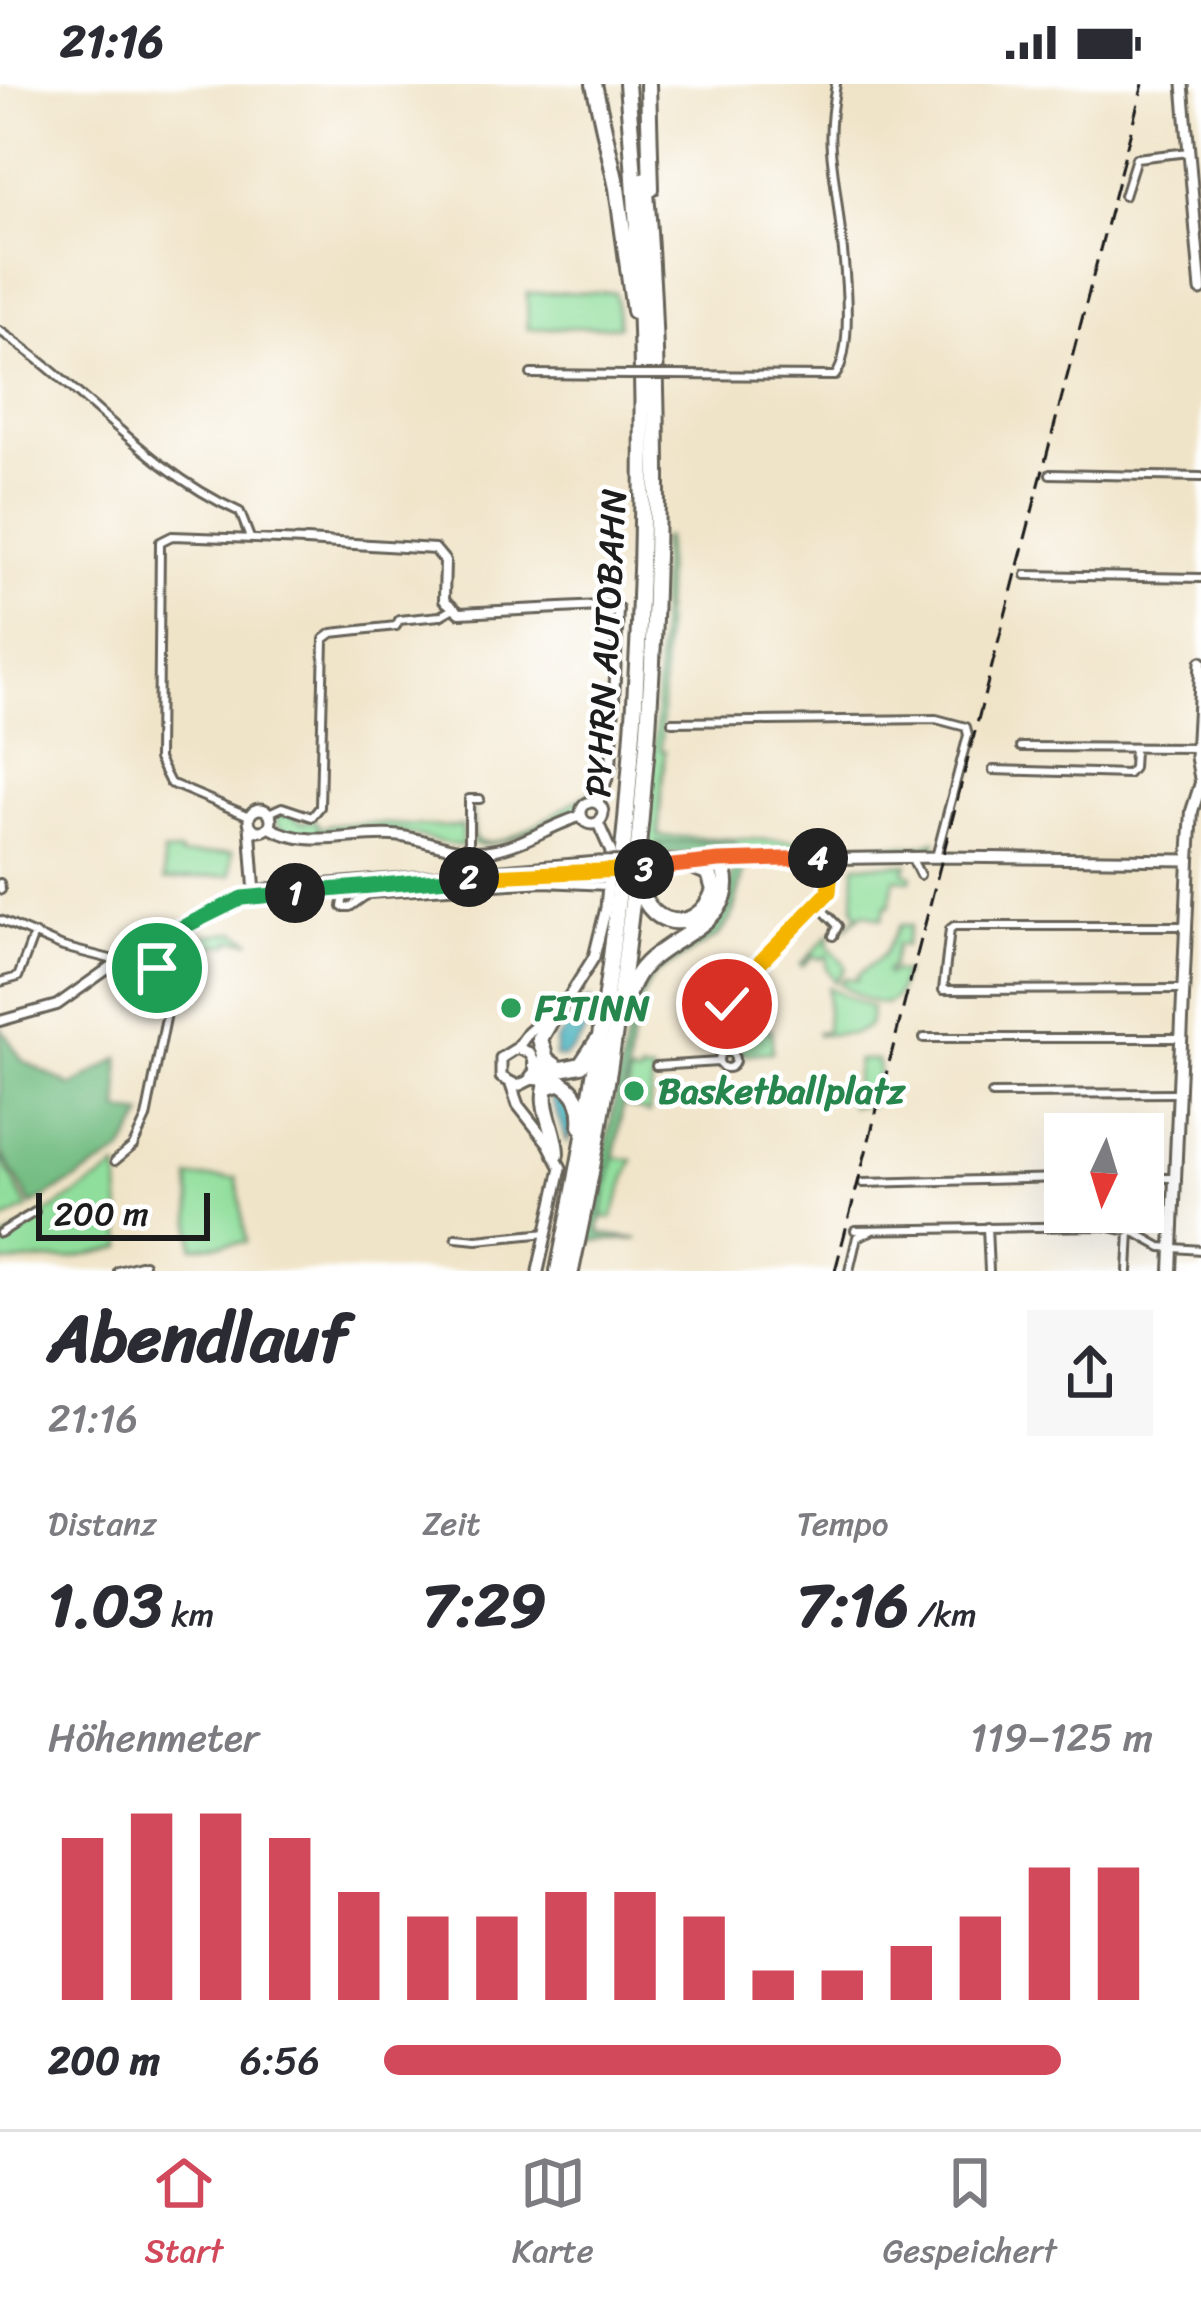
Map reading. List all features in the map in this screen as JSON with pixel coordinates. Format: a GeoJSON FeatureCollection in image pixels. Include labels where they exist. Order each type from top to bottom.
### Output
{"type":"FeatureCollection","features":[{"type":"Feature","properties":{"kind":"highway"},"geometry":{"type":"LineString","coordinates":[[594,84],[617,188],[636,372]]}},
{"type":"Feature","properties":{"kind":"highway","name":"PYHRN AUTOBAHN"},"geometry":{"type":"LineString","coordinates":[[558,1271],[609,1023],[638,696],[644,524],[636,372],[637,192],[627,84]]}},
{"type":"Feature","properties":{"kind":"highway","name":"PYHRN AUTOBAHN"},"geometry":{"type":"LineString","coordinates":[[571,1271],[636,850],[648,696],[655,541],[655,350],[637,84]]}},
{"type":"Feature","properties":{"kind":"highway"},"geometry":{"type":"LineString","coordinates":[[648,84],[649,224]]}},
{"type":"Feature","properties":{"kind":"highway"},"geometry":{"type":"LineString","coordinates":[[636,850],[641,896],[658,916],[682,921],[696,916],[709,902],[723,869]]}},
{"type":"Feature","properties":{"kind":"highway"},"geometry":{"type":"LineString","coordinates":[[693,866],[709,873],[723,869]]}},
{"type":"Feature","properties":{"kind":"highway"},"geometry":{"type":"LineString","coordinates":[[556,1154],[543,1097],[546,1087],[592,1053],[644,965],[713,914],[721,899],[723,869]]}},
{"type":"Feature","properties":{"kind":"highway"},"geometry":{"type":"LineString","coordinates":[[559,1006],[540,1039],[546,1059],[576,1094],[582,1109],[579,1160]]}},
{"type":"Feature","properties":{"kind":"highway"},"geometry":{"type":"LineString","coordinates":[[527,1073],[562,1076]]}},
{"type":"Feature","properties":{"kind":"main road"},"geometry":{"type":"LineString","coordinates":[[1183,84],[1189,152],[1196,175],[1201,290]]}},
{"type":"Feature","properties":{"kind":"main road"},"geometry":{"type":"LineString","coordinates":[[1172,1271],[1189,980],[1192,811],[1201,783],[1201,662]]}},
{"type":"Feature","properties":{"kind":"main road"},"geometry":{"type":"LineString","coordinates":[[257,825],[301,839],[399,836],[469,852],[506,847],[581,816],[585,804],[598,803],[604,812],[598,823]]}},
{"type":"Feature","properties":{"kind":"main road"},"geometry":{"type":"LineString","coordinates":[[255,894],[257,809],[268,813],[257,825]]}},
{"type":"Feature","properties":{"kind":"main road"},"geometry":{"type":"LineString","coordinates":[[581,816],[586,823],[598,823]]}},
{"type":"Feature","properties":{"kind":"main road"},"geometry":{"type":"LineString","coordinates":[[527,1073],[501,1077],[498,1065],[504,1053],[517,1048],[581,982],[594,957],[608,886],[610,845],[598,823]]}},
{"type":"Feature","properties":{"kind":"main road"},"geometry":{"type":"LineString","coordinates":[[659,865],[723,869],[832,858],[911,857],[1194,861]]}},
{"type":"Feature","properties":{"kind":"main road"},"geometry":{"type":"LineString","coordinates":[[255,894],[480,869],[693,866]]}},
{"type":"Feature","properties":{"kind":"main road"},"geometry":{"type":"LineString","coordinates":[[255,894],[600,867]]}},
{"type":"Feature","properties":{"kind":"main road"},"geometry":{"type":"LineString","coordinates":[[538,1271],[561,1174],[556,1154],[523,1111],[531,1039],[539,1024]]}},
{"type":"Feature","properties":{"kind":"main road"},"geometry":{"type":"LineString","coordinates":[[517,1048],[527,1073]]}},
{"type":"Feature","properties":{"kind":"street"},"geometry":{"type":"LineString","coordinates":[[531,374],[835,376],[841,369],[845,344],[844,259],[831,147],[836,84]]}},
{"type":"Feature","properties":{"kind":"street"},"geometry":{"type":"LineString","coordinates":[[1124,196],[1136,158],[1189,152]]}},
{"type":"Feature","properties":{"kind":"street"},"geometry":{"type":"LineString","coordinates":[[0,331],[30,351],[187,486],[240,512],[250,538]]}},
{"type":"Feature","properties":{"kind":"street"},"geometry":{"type":"LineString","coordinates":[[1050,473],[1201,477]]}},
{"type":"Feature","properties":{"kind":"street"},"geometry":{"type":"LineString","coordinates":[[257,825],[170,783],[158,759],[160,542],[172,536],[435,549],[444,555],[444,595],[452,609]]}},
{"type":"Feature","properties":{"kind":"street"},"geometry":{"type":"LineString","coordinates":[[1026,575],[1201,578]]}},
{"type":"Feature","properties":{"kind":"street"},"geometry":{"type":"LineString","coordinates":[[268,813],[282,807],[304,818],[318,813],[324,639],[332,633],[440,616],[452,609],[475,615],[600,606],[618,609],[611,769],[598,803]]}},
{"type":"Feature","properties":{"kind":"street"},"geometry":{"type":"LineString","coordinates":[[673,722],[937,719],[966,727],[968,735],[936,857]]}},
{"type":"Feature","properties":{"kind":"street"},"geometry":{"type":"LineString","coordinates":[[1021,747],[1199,754]]}},
{"type":"Feature","properties":{"kind":"street"},"geometry":{"type":"LineString","coordinates":[[993,770],[1128,774],[1134,750]]}},
{"type":"Feature","properties":{"kind":"street"},"geometry":{"type":"LineString","coordinates":[[469,852],[469,800],[480,799]]}},
{"type":"Feature","properties":{"kind":"street"},"geometry":{"type":"LineString","coordinates":[[911,857],[920,875]]}},
{"type":"Feature","properties":{"kind":"street"},"geometry":{"type":"LineString","coordinates":[[735,1060],[728,1052],[731,992],[817,904],[832,884],[832,858]]}},
{"type":"Feature","properties":{"kind":"street"},"geometry":{"type":"LineString","coordinates":[[377,886],[344,895],[342,907],[350,907],[368,893],[544,883],[608,886]]}},
{"type":"Feature","properties":{"kind":"street"},"geometry":{"type":"LineString","coordinates":[[0,1021],[66,1000],[118,961],[255,894]]}},
{"type":"Feature","properties":{"kind":"street"},"geometry":{"type":"LineString","coordinates":[[817,904],[838,926],[833,936]]}},
{"type":"Feature","properties":{"kind":"street"},"geometry":{"type":"LineString","coordinates":[[0,920],[77,952],[118,961]]}},
{"type":"Feature","properties":{"kind":"street"},"geometry":{"type":"LineString","coordinates":[[1187,926],[954,926],[944,959],[943,990],[1189,980]]}},
{"type":"Feature","properties":{"kind":"street"},"geometry":{"type":"LineString","coordinates":[[0,982],[18,977],[34,934]]}},
{"type":"Feature","properties":{"kind":"street"},"geometry":{"type":"LineString","coordinates":[[156,957],[163,937]]}},
{"type":"Feature","properties":{"kind":"street"},"geometry":{"type":"LineString","coordinates":[[115,1161],[139,1136],[157,1068],[168,1001],[151,943]]}},
{"type":"Feature","properties":{"kind":"street"},"geometry":{"type":"LineString","coordinates":[[924,1038],[1183,1039]]}},
{"type":"Feature","properties":{"kind":"street"},"geometry":{"type":"LineString","coordinates":[[718,1062],[728,1052]]}},
{"type":"Feature","properties":{"kind":"street"},"geometry":{"type":"LineString","coordinates":[[656,1066],[718,1062],[726,1069],[735,1060],[746,1060]]}},
{"type":"Feature","properties":{"kind":"street"},"geometry":{"type":"LineString","coordinates":[[992,1094],[1180,1093]]}},
{"type":"Feature","properties":{"kind":"street"},"geometry":{"type":"LineString","coordinates":[[1164,1178],[1176,1178]]}},
{"type":"Feature","properties":{"kind":"street"},"geometry":{"type":"LineString","coordinates":[[863,1183],[1044,1179]]}},
{"type":"Feature","properties":{"kind":"street"},"geometry":{"type":"LineString","coordinates":[[0,1233],[35,1212]]}},
{"type":"Feature","properties":{"kind":"street"},"geometry":{"type":"LineString","coordinates":[[987,1227],[988,1271]]}},
{"type":"Feature","properties":{"kind":"street"},"geometry":{"type":"LineString","coordinates":[[855,1230],[1044,1227]]}},
{"type":"Feature","properties":{"kind":"street"},"geometry":{"type":"LineString","coordinates":[[849,1271],[857,1238],[872,1230]]}},
{"type":"Feature","properties":{"kind":"street"},"geometry":{"type":"LineString","coordinates":[[456,1238],[548,1233]]}},
{"type":"Feature","properties":{"kind":"street"},"geometry":{"type":"LineString","coordinates":[[1128,1271],[1130,1233]]}},
{"type":"Feature","properties":{"kind":"street"},"geometry":{"type":"LineString","coordinates":[[1134,1233],[1159,1246],[1201,1250]]}},
{"type":"Feature","properties":{"kind":"street"},"geometry":{"type":"LineString","coordinates":[[118,1271],[144,1264]]}},
{"type":"Feature","properties":{"kind":"green space"},"geometry":{"type":"Polygon","coordinates":[[[615,292],[619,326],[528,329],[527,293],[615,292]]]}},
{"type":"Feature","properties":{"kind":"green space"},"geometry":{"type":"Polygon","coordinates":[[[662,538],[666,538],[661,750],[665,751],[658,836],[920,846],[936,841],[934,852],[865,847],[741,852],[735,843],[649,847],[662,538]]]}},
{"type":"Feature","properties":{"kind":"green space"},"geometry":{"type":"Polygon","coordinates":[[[605,695],[610,700],[608,755],[594,796],[526,834],[490,844],[473,842],[472,804],[475,839],[501,840],[554,815],[597,787],[605,695]]]}},
{"type":"Feature","properties":{"kind":"green space"},"geometry":{"type":"Polygon","coordinates":[[[284,811],[302,822],[316,821],[319,828],[354,823],[462,826],[462,846],[388,831],[303,835],[277,825],[276,816],[284,811]]]}},
{"type":"Feature","properties":{"kind":"green space"},"geometry":{"type":"Polygon","coordinates":[[[658,843],[735,843],[741,852],[658,854],[658,843]]]}},
{"type":"Feature","properties":{"kind":"green space"},"geometry":{"type":"Polygon","coordinates":[[[180,852],[181,856],[232,852],[231,875],[165,880],[163,853],[180,852]]]}},
{"type":"Feature","properties":{"kind":"green space"},"geometry":{"type":"Polygon","coordinates":[[[908,864],[904,871],[912,875],[911,880],[895,879],[882,919],[864,913],[845,929],[858,915],[854,909],[855,865],[908,864]]]}},
{"type":"Feature","properties":{"kind":"green space"},"geometry":{"type":"Polygon","coordinates":[[[737,868],[744,872],[731,920],[718,936],[653,976],[634,1023],[618,1139],[599,1229],[602,1234],[639,1239],[589,1241],[633,1001],[653,966],[715,925],[727,909],[737,868]]]}},
{"type":"Feature","properties":{"kind":"green space"},"geometry":{"type":"Polygon","coordinates":[[[900,925],[911,925],[905,946],[897,944],[886,972],[904,973],[895,998],[882,1004],[840,984],[844,978],[857,980],[884,954],[900,925]]]}},
{"type":"Feature","properties":{"kind":"green space"},"geometry":{"type":"Polygon","coordinates":[[[237,932],[252,941],[231,940],[230,944],[187,951],[186,989],[183,960],[190,943],[208,935],[237,932]]]}},
{"type":"Feature","properties":{"kind":"green space"},"geometry":{"type":"Polygon","coordinates":[[[830,934],[828,946],[845,969],[835,982],[827,956],[819,959],[814,955],[800,965],[830,934]]]}},
{"type":"Feature","properties":{"kind":"green space"},"geometry":{"type":"Polygon","coordinates":[[[828,987],[872,1008],[869,1026],[853,1034],[817,1035],[826,1031],[828,987]]]}},
{"type":"Feature","properties":{"kind":"green space"},"geometry":{"type":"Polygon","coordinates":[[[739,996],[743,1029],[772,1030],[772,1052],[743,1054],[738,1047],[739,996]]]}},
{"type":"Feature","properties":{"kind":"green space"},"geometry":{"type":"Polygon","coordinates":[[[0,1026],[22,1060],[72,1086],[119,1058],[120,1111],[144,1115],[122,1153],[32,1205],[0,1150],[0,1026]]]}},
{"type":"Feature","properties":{"kind":"green space"},"geometry":{"type":"Polygon","coordinates":[[[858,1060],[877,1060],[870,1105],[851,1106],[858,1060]]]}},
{"type":"Feature","properties":{"kind":"green space"},"geometry":{"type":"Polygon","coordinates":[[[641,1072],[653,1073],[649,1113],[627,1106],[629,1075],[640,1076],[641,1072]]]}},
{"type":"Feature","properties":{"kind":"green space"},"geometry":{"type":"Polygon","coordinates":[[[0,1156],[28,1208],[0,1223],[0,1156]]]}},
{"type":"Feature","properties":{"kind":"green space"},"geometry":{"type":"Polygon","coordinates":[[[614,1157],[633,1160],[612,1218],[602,1217],[614,1157]]]}},
{"type":"Feature","properties":{"kind":"green space"},"geometry":{"type":"Polygon","coordinates":[[[118,1168],[123,1247],[69,1259],[0,1263],[0,1242],[118,1168]]]}},
{"type":"Feature","properties":{"kind":"green space"},"geometry":{"type":"Polygon","coordinates":[[[190,1178],[237,1178],[246,1242],[193,1247],[190,1178]]]}},
{"type":"Feature","properties":{"kind":"water"},"geometry":{"type":"Polygon","coordinates":[[[591,1000],[580,1040],[562,1058],[555,1057],[556,1041],[583,1002],[591,1000]]]}},
{"type":"Feature","properties":{"kind":"water"},"geometry":{"type":"Polygon","coordinates":[[[560,1088],[573,1098],[577,1120],[569,1124],[574,1126],[567,1142],[549,1093],[560,1088]]]}},
{"type":"Feature","properties":{"kind":"railway"},"geometry":{"type":"LineString","coordinates":[[835,1271],[1143,84]]}},
{"type":"Feature","properties":{"kind":"place","name":"FITINN"},"geometry":{"type":"Point","coordinates":[511,1008]}},
{"type":"Feature","properties":{"kind":"place","name":"Basketballplatz"},"geometry":{"type":"Point","coordinates":[634,1091]}},
{"type":"Feature","properties":{"kind":"route"},"geometry":{"type":"LineString","coordinates":[[157,968],[163,937],[255,894],[719,861],[832,858],[829,892],[731,992],[727,1004]]}}]}
